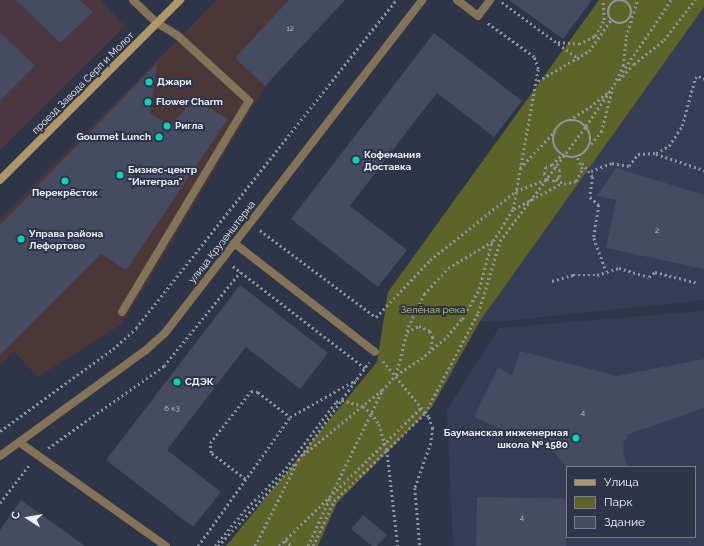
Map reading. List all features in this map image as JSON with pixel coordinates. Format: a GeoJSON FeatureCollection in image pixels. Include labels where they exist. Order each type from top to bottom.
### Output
{"type":"FeatureCollection","features":[{"type":"Feature","properties":{"kind":"street"},"geometry":{"type":"LineString","coordinates":[[122,312],[249,101],[177,35],[157,23],[132,0]]}},
{"type":"Feature","properties":{"kind":"street","name":"проезд Завода Серп и Молот"},"geometry":{"type":"LineString","coordinates":[[0,180],[180,0]]}},
{"type":"Feature","properties":{"kind":"street","name":"улица Крузенштерна"},"geometry":{"type":"LineString","coordinates":[[0,456],[158,341],[422,0]]}},
{"type":"Feature","properties":{"kind":"street"},"geometry":{"type":"LineString","coordinates":[[457,0],[478,16],[490,0]]}},
{"type":"Feature","properties":{"kind":"street"},"geometry":{"type":"LineString","coordinates":[[234,243],[375,352]]}},
{"type":"Feature","properties":{"kind":"street"},"geometry":{"type":"LineString","coordinates":[[19,442],[166,546]]}},
{"type":"Feature","properties":{"kind":"path"},"geometry":{"type":"LineString","coordinates":[[0,431],[113,349],[136,328],[396,0]]}},
{"type":"Feature","properties":{"kind":"path"},"geometry":{"type":"LineString","coordinates":[[499,0],[579,59]]}},
{"type":"Feature","properties":{"kind":"path"},"geometry":{"type":"LineString","coordinates":[[603,0],[606,10],[611,20],[615,24],[626,23],[632,14]]}},
{"type":"Feature","properties":{"kind":"path"},"geometry":{"type":"LineString","coordinates":[[555,131],[553,140],[555,148],[563,155],[578,157],[586,152],[601,132],[613,87],[623,66],[626,37],[637,0]]}},
{"type":"Feature","properties":{"kind":"path"},"geometry":{"type":"LineString","coordinates":[[547,179],[545,170],[563,155],[586,126],[671,0]]}},
{"type":"Feature","properties":{"kind":"path"},"geometry":{"type":"LineString","coordinates":[[519,168],[560,124],[590,107],[613,87],[634,64],[664,40],[695,0]]}},
{"type":"Feature","properties":{"kind":"path"},"geometry":{"type":"LineString","coordinates":[[551,38],[570,45],[588,41],[601,28],[606,10],[614,2],[625,1],[629,4],[632,14]]}},
{"type":"Feature","properties":{"kind":"path"},"geometry":{"type":"LineString","coordinates":[[216,546],[298,460],[382,390],[396,375],[431,351],[447,336],[470,307],[485,274],[492,241],[513,209],[519,168],[537,82],[534,57],[478,16]]}},
{"type":"Feature","properties":{"kind":"path"},"geometry":{"type":"LineString","coordinates":[[537,82],[579,59],[589,51],[611,20]]}},
{"type":"Feature","properties":{"kind":"path"},"geometry":{"type":"LineString","coordinates":[[656,153],[669,146],[678,135],[694,80],[697,76],[704,79]]}},
{"type":"Feature","properties":{"kind":"path"},"geometry":{"type":"LineString","coordinates":[[568,120],[578,120],[586,126],[591,134],[591,144]]}},
{"type":"Feature","properties":{"kind":"path"},"geometry":{"type":"LineString","coordinates":[[591,172],[612,163],[628,166],[638,154],[656,153],[704,170]]}},
{"type":"Feature","properties":{"kind":"path"},"geometry":{"type":"LineString","coordinates":[[313,546],[334,501],[425,413],[478,313],[500,241],[529,200],[557,166],[563,155]]}},
{"type":"Feature","properties":{"kind":"path"},"geometry":{"type":"LineString","coordinates":[[578,157],[594,177],[590,197],[600,205],[594,238],[606,271]]}},
{"type":"Feature","properties":{"kind":"path"},"geometry":{"type":"LineString","coordinates":[[513,209],[562,183],[576,181],[580,176],[582,163]]}},
{"type":"Feature","properties":{"kind":"path"},"geometry":{"type":"LineString","coordinates":[[552,165],[557,166]]}},
{"type":"Feature","properties":{"kind":"path"},"geometry":{"type":"LineString","coordinates":[[556,180],[560,174],[557,166]]}},
{"type":"Feature","properties":{"kind":"path"},"geometry":{"type":"LineString","coordinates":[[250,223],[376,317],[430,260],[516,191],[547,179],[556,180],[562,183]]}},
{"type":"Feature","properties":{"kind":"path"},"geometry":{"type":"LineString","coordinates":[[396,375],[406,332],[417,305],[431,285],[458,261],[492,241]]}},
{"type":"Feature","properties":{"kind":"path"},"geometry":{"type":"LineString","coordinates":[[223,258],[365,368]]}},
{"type":"Feature","properties":{"kind":"path"},"geometry":{"type":"LineString","coordinates":[[552,281],[572,275],[593,276],[606,271],[621,268],[649,277],[654,272],[698,283]]}},
{"type":"Feature","properties":{"kind":"path"},"geometry":{"type":"LineString","coordinates":[[0,502],[37,455],[164,366],[240,272]]}},
{"type":"Feature","properties":{"kind":"path"},"geometry":{"type":"LineString","coordinates":[[406,332],[419,326],[430,331],[433,337],[431,351]]}},
{"type":"Feature","properties":{"kind":"path"},"geometry":{"type":"LineString","coordinates":[[255,546],[298,460],[357,380],[375,352],[396,375],[432,423],[433,435],[415,488],[420,546]]}},
{"type":"Feature","properties":{"kind":"path"},"geometry":{"type":"LineString","coordinates":[[198,546],[290,416],[357,380]]}},
{"type":"Feature","properties":{"kind":"path"},"geometry":{"type":"LineString","coordinates":[[308,546],[382,390]]}},
{"type":"Feature","properties":{"kind":"path"},"geometry":{"type":"LineString","coordinates":[[246,479],[211,453],[210,443],[251,391],[258,392],[290,416]]}},
{"type":"Feature","properties":{"kind":"path"},"geometry":{"type":"LineString","coordinates":[[216,546],[244,511],[286,468],[336,402],[342,400],[363,406],[371,413],[386,442],[398,546]]}},
{"type":"Feature","properties":{"kind":"path"},"geometry":{"type":"LineString","coordinates":[[279,546],[421,408]]}},
{"type":"Feature","properties":{"kind":"path"},"geometry":{"type":"LineString","coordinates":[[285,540],[292,546]]}},
{"type":"Feature","properties":{"kind":"shaded area"},"geometry":{"type":"Polygon","coordinates":[[[0,0],[100,0],[125,26],[0,150],[0,0]]]}},
{"type":"Feature","properties":{"kind":"shaded area"},"geometry":{"type":"Polygon","coordinates":[[[217,0],[345,0],[265,86],[122,324],[38,377],[14,352],[0,365],[0,219],[217,0]]]}},
{"type":"Feature","properties":{"kind":"shaded area"},"geometry":{"type":"Polygon","coordinates":[[[704,7],[704,300],[494,322],[480,321],[704,7]]]}},
{"type":"Feature","properties":{"kind":"shaded area","name":"Бауманская инженерная школа № 1580"},"geometry":{"type":"Polygon","coordinates":[[[704,311],[704,546],[453,546],[447,410],[499,328],[704,311]]]}},
{"type":"Feature","properties":{"kind":"green space","name":"Зелёная река"},"geometry":{"type":"Polygon","coordinates":[[[599,0],[704,0],[704,7],[480,321],[432,407],[337,503],[318,546],[226,546],[377,362],[388,292],[599,0]]]}},
{"type":"Feature","properties":{"kind":"building"},"geometry":{"type":"Polygon","coordinates":[[[16,0],[80,0],[93,12],[60,43],[16,0]]]}},
{"type":"Feature","properties":{"kind":"building"},"geometry":{"type":"Polygon","coordinates":[[[289,0],[345,0],[265,86],[235,58],[289,0]]]}},
{"type":"Feature","properties":{"kind":"building"},"geometry":{"type":"Polygon","coordinates":[[[509,0],[592,0],[563,39],[509,0]]]}},
{"type":"Feature","properties":{"kind":"building"},"geometry":{"type":"Polygon","coordinates":[[[0,32],[35,66],[0,101],[0,32]]]}},
{"type":"Feature","properties":{"kind":"building"},"geometry":{"type":"Polygon","coordinates":[[[434,33],[522,101],[494,137],[437,93],[415,121],[350,206],[407,250],[378,287],[291,219],[434,33]]]}},
{"type":"Feature","properties":{"kind":"building","name":"Бизнес-центр \"Интеграл\""},"geometry":{"type":"Polygon","coordinates":[[[157,63],[150,113],[170,125],[186,108],[197,101],[228,119],[126,270],[101,254],[0,355],[0,225],[157,63]]]}},
{"type":"Feature","properties":{"kind":"building"},"geometry":{"type":"Polygon","coordinates":[[[616,168],[704,195],[704,269],[606,248],[616,200],[597,196],[616,168]]]}},
{"type":"Feature","properties":{"kind":"building"},"geometry":{"type":"Polygon","coordinates":[[[240,285],[328,353],[300,389],[246,347],[228,370],[167,450],[221,492],[193,527],[106,460],[240,285]]]}},
{"type":"Feature","properties":{"kind":"building"},"geometry":{"type":"Polygon","coordinates":[[[520,351],[617,376],[704,359],[704,408],[629,434],[624,442],[623,452],[628,466],[566,466],[554,452],[474,417],[498,368],[512,375],[520,351]]]}},
{"type":"Feature","properties":{"kind":"building"},"geometry":{"type":"Polygon","coordinates":[[[477,497],[566,499],[566,546],[476,546],[477,497]]]}},
{"type":"Feature","properties":{"kind":"building"},"geometry":{"type":"Polygon","coordinates":[[[21,500],[85,546],[0,546],[0,530],[21,500]]]}},
{"type":"Feature","properties":{"kind":"building"},"geometry":{"type":"Polygon","coordinates":[[[363,515],[387,535],[377,546],[372,546],[351,529],[363,515]]]}},
{"type":"Feature","properties":{"kind":"place","name":"Джари"},"geometry":{"type":"Point","coordinates":[149,82]}},
{"type":"Feature","properties":{"kind":"place","name":"Flower Charm"},"geometry":{"type":"Point","coordinates":[148,102]}},
{"type":"Feature","properties":{"kind":"place","name":"Ригла"},"geometry":{"type":"Point","coordinates":[167,126]}},
{"type":"Feature","properties":{"kind":"place","name":"Gourmet Lunch"},"geometry":{"type":"Point","coordinates":[159,137]}},
{"type":"Feature","properties":{"kind":"place","name":"Кофемания Доставка"},"geometry":{"type":"Point","coordinates":[356,160]}},
{"type":"Feature","properties":{"kind":"place","name":"Бизнес-центр \"Интеграл\""},"geometry":{"type":"Point","coordinates":[120,175]}},
{"type":"Feature","properties":{"kind":"place","name":"Перекрёсток"},"geometry":{"type":"Point","coordinates":[65,181]}},
{"type":"Feature","properties":{"kind":"place","name":"Управа района Лефортово"},"geometry":{"type":"Point","coordinates":[21,239]}},
{"type":"Feature","properties":{"kind":"place","name":"СДЭК"},"geometry":{"type":"Point","coordinates":[177,382]}},
{"type":"Feature","properties":{"kind":"place","name":"Бауманская инженерная школа № 1580"},"geometry":{"type":"Point","coordinates":[576,438]}}]}
